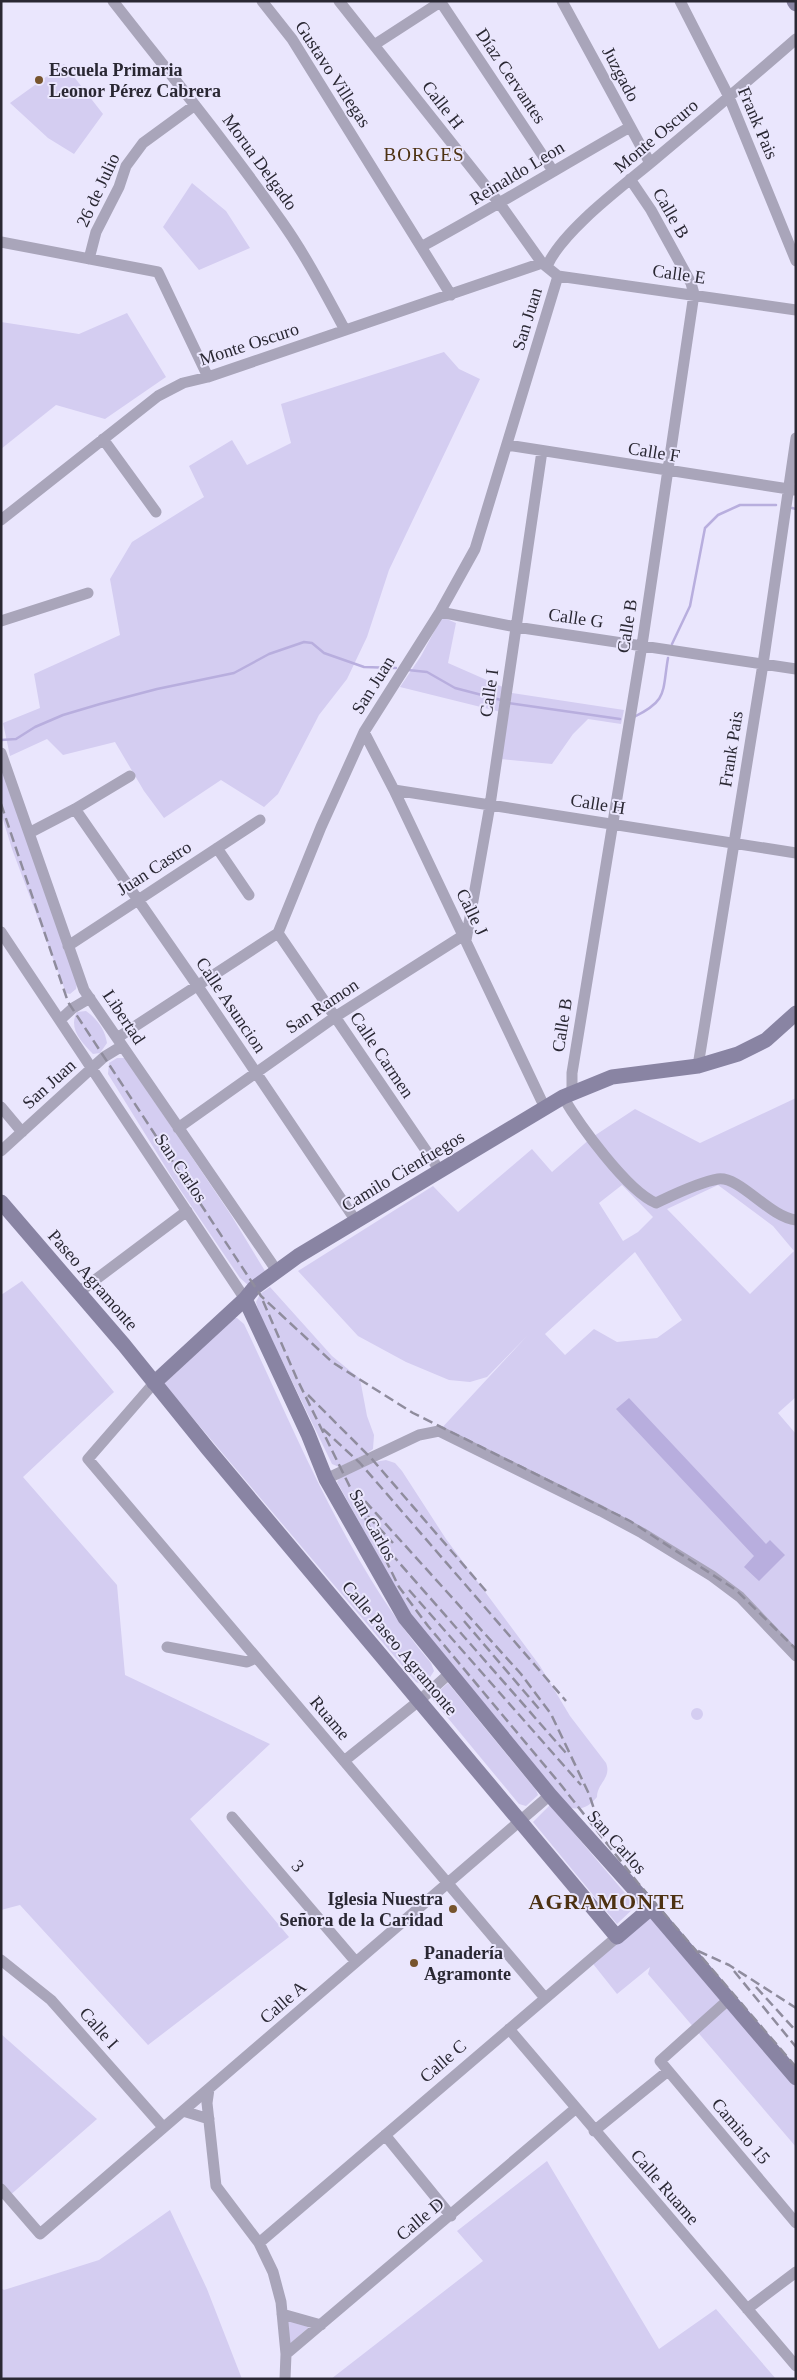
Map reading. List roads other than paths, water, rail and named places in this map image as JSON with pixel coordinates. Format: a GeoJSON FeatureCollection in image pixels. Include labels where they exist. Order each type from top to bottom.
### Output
{"type":"FeatureCollection","features":[{"type":"Feature","properties":{"kind":"street","name":"Morua Delgado"},"geometry":{"type":"LineString","coordinates":[[113,1],[195,105],[283,223],[317,278],[345,330]]}},
{"type":"Feature","properties":{"kind":"street","name":"Gustavo Villegas"},"geometry":{"type":"LineString","coordinates":[[262,1],[292,40],[451,295]]}},
{"type":"Feature","properties":{"kind":"street","name":"Calle H"},"geometry":{"type":"LineString","coordinates":[[339,1],[500,204],[545,265],[558,276]]}},
{"type":"Feature","properties":{"kind":"street","name":"Juzgado"},"geometry":{"type":"LineString","coordinates":[[562,1],[650,163]]}},
{"type":"Feature","properties":{"kind":"street","name":"Frank Pais"},"geometry":{"type":"LineString","coordinates":[[680,1],[729,97],[796,261]]}},
{"type":"Feature","properties":{"kind":"street"},"geometry":{"type":"LineString","coordinates":[[374,45],[441,2]]}},
{"type":"Feature","properties":{"kind":"street","name":"Díaz Cervantes"},"geometry":{"type":"LineString","coordinates":[[441,2],[552,171]]}},
{"type":"Feature","properties":{"kind":"street","name":"Monte Oscuro"},"geometry":{"type":"LineString","coordinates":[[1,520],[158,396],[183,383],[208,377],[545,265],[562,242],[630,179],[796,40]]}},
{"type":"Feature","properties":{"kind":"street","name":"26 de Julio"},"geometry":{"type":"LineString","coordinates":[[89,259],[96,232],[119,187],[126,166],[143,143],[195,105]]}},
{"type":"Feature","properties":{"kind":"street","name":"Reinaldo Leon"},"geometry":{"type":"LineString","coordinates":[[421,247],[500,204],[552,171],[630,127]]}},
{"type":"Feature","properties":{"kind":"street","name":"Calle B"},"geometry":{"type":"LineString","coordinates":[[568,1095],[642,645],[694,294],[691,283],[651,210],[630,179]]}},
{"type":"Feature","properties":{"kind":"street"},"geometry":{"type":"LineString","coordinates":[[1,242],[158,272],[208,377]]}},
{"type":"Feature","properties":{"kind":"street","name":"Calle E"},"geometry":{"type":"LineString","coordinates":[[558,276],[796,310]]}},
{"type":"Feature","properties":{"kind":"street","name":"San Juan"},"geometry":{"type":"LineString","coordinates":[[1,1152],[120,1042],[197,985],[278,933],[321,827],[364,732],[440,612],[475,549],[558,276]]}},
{"type":"Feature","properties":{"kind":"street","name":"Frank Pais"},"geometry":{"type":"LineString","coordinates":[[698,1066],[733,842],[792,490],[796,438]]}},
{"type":"Feature","properties":{"kind":"street"},"geometry":{"type":"LineString","coordinates":[[103,439],[156,512]]}},
{"type":"Feature","properties":{"kind":"street","name":"Calle F"},"geometry":{"type":"LineString","coordinates":[[507,445],[668,472],[792,490]]}},
{"type":"Feature","properties":{"kind":"street","name":"Calle I"},"geometry":{"type":"LineString","coordinates":[[465,937],[490,805],[542,451]]}},
{"type":"Feature","properties":{"kind":"street"},"geometry":{"type":"LineString","coordinates":[[1,621],[88,593]]}},
{"type":"Feature","properties":{"kind":"street","name":"Calle G"},"geometry":{"type":"LineString","coordinates":[[440,612],[516,627],[796,669]]}},
{"type":"Feature","properties":{"kind":"street","name":"Calle J"},"geometry":{"type":"LineString","coordinates":[[364,732],[465,937],[545,1108]]}},
{"type":"Feature","properties":{"kind":"street","name":"Libertad"},"geometry":{"type":"LineString","coordinates":[[1,753],[68,946],[90,998],[277,1271]]}},
{"type":"Feature","properties":{"kind":"street"},"geometry":{"type":"LineString","coordinates":[[29,833],[75,810],[130,776]]}},
{"type":"Feature","properties":{"kind":"street","name":"Calle H"},"geometry":{"type":"LineString","coordinates":[[394,790],[796,853]]}},
{"type":"Feature","properties":{"kind":"street","name":"Calle Asuncion"},"geometry":{"type":"LineString","coordinates":[[75,810],[138,898],[356,1221]]}},
{"type":"Feature","properties":{"kind":"street","name":"Juan Castro"},"geometry":{"type":"LineString","coordinates":[[68,946],[138,898],[260,820]]}},
{"type":"Feature","properties":{"kind":"street"},"geometry":{"type":"LineString","coordinates":[[218,848],[249,895]]}},
{"type":"Feature","properties":{"kind":"street","name":"Calle Carmen"},"geometry":{"type":"LineString","coordinates":[[278,933],[440,1171]]}},
{"type":"Feature","properties":{"kind":"street","name":"San Ramon"},"geometry":{"type":"LineString","coordinates":[[178,1128],[336,1017],[465,937]]}},
{"type":"Feature","properties":{"kind":"street","name":"San Carlos"},"geometry":{"type":"LineString","coordinates":[[3,939],[60,1020],[245,1299],[308,1434],[326,1479],[405,1618],[550,1795],[796,2078]]}},
{"type":"Feature","properties":{"kind":"street"},"geometry":{"type":"LineString","coordinates":[[60,1020],[73,1008],[90,998]]}},
{"type":"Feature","properties":{"kind":"street","name":"Camilo Cienfuegos"},"geometry":{"type":"LineString","coordinates":[[88,1459],[154,1383],[245,1299],[254,1288],[277,1271],[356,1221],[568,1095],[612,1078],[698,1066],[738,1054],[766,1040],[796,1013]]}},
{"type":"Feature","properties":{"kind":"street"},"geometry":{"type":"LineString","coordinates":[[568,1095],[575,1118],[625,1177],[648,1200],[656,1203],[719,1178],[733,1183],[781,1217],[796,1220]]}},
{"type":"Feature","properties":{"kind":"street"},"geometry":{"type":"LineString","coordinates":[[1,1107],[22,1132]]}},
{"type":"Feature","properties":{"kind":"street","name":"Paseo Agramonte"},"geometry":{"type":"LineString","coordinates":[[1,1202],[154,1383]]}},
{"type":"Feature","properties":{"kind":"street"},"geometry":{"type":"LineString","coordinates":[[79,1292],[187,1211]]}},
{"type":"Feature","properties":{"kind":"street","name":"Calle Paseo Agramonte"},"geometry":{"type":"LineString","coordinates":[[154,1383],[617,1937]]}},
{"type":"Feature","properties":{"kind":"street"},"geometry":{"type":"LineString","coordinates":[[326,1479],[418,1436],[440,1431],[610,1516],[704,1572],[740,1598],[796,1656]]}},
{"type":"Feature","properties":{"kind":"street","name":"Ruame"},"geometry":{"type":"LineString","coordinates":[[88,1459],[545,1998]]}},
{"type":"Feature","properties":{"kind":"street"},"geometry":{"type":"LineString","coordinates":[[167,1647],[247,1662],[256,1658]]}},
{"type":"Feature","properties":{"kind":"street"},"geometry":{"type":"LineString","coordinates":[[344,1761],[420,1700],[450,1673]]}},
{"type":"Feature","properties":{"kind":"street","name":"Calle A"},"geometry":{"type":"LineString","coordinates":[[1,2189],[40,2234],[550,1795]]}},
{"type":"Feature","properties":{"kind":"street","name":"3"},"geometry":{"type":"LineString","coordinates":[[232,1817],[356,1962]]}},
{"type":"Feature","properties":{"kind":"street","name":"Calle C"},"geometry":{"type":"LineString","coordinates":[[259,2243],[650,1908]]}},
{"type":"Feature","properties":{"kind":"street","name":"Calle I"},"geometry":{"type":"LineString","coordinates":[[1,1960],[51,2000],[163,2127]]}},
{"type":"Feature","properties":{"kind":"street","name":"Camino 15"},"geometry":{"type":"LineString","coordinates":[[728,2000],[660,2062],[796,2223]]}},
{"type":"Feature","properties":{"kind":"street","name":"Calle Ruame"},"geometry":{"type":"LineString","coordinates":[[509,2029],[575,2109],[796,2366]]}},
{"type":"Feature","properties":{"kind":"street"},"geometry":{"type":"LineString","coordinates":[[594,2131],[668,2072]]}},
{"type":"Feature","properties":{"kind":"street"},"geometry":{"type":"LineString","coordinates":[[209,2089],[207,2096],[216,2186],[259,2243],[273,2272],[282,2314],[286,2354],[284,2379]]}},
{"type":"Feature","properties":{"kind":"street","name":"Calle D"},"geometry":{"type":"LineString","coordinates":[[286,2354],[452,2216],[575,2109]]}},
{"type":"Feature","properties":{"kind":"street"},"geometry":{"type":"LineString","coordinates":[[182,2111],[209,2119]]}},
{"type":"Feature","properties":{"kind":"street"},"geometry":{"type":"LineString","coordinates":[[385,2136],[452,2216]]}},
{"type":"Feature","properties":{"kind":"street"},"geometry":{"type":"LineString","coordinates":[[747,2309],[796,2272]]}},
{"type":"Feature","properties":{"kind":"street"},"geometry":{"type":"LineString","coordinates":[[282,2314],[321,2325]]}},
{"type":"Feature","properties":{"kind":"waterway"},"geometry":{"type":"LineString","coordinates":[[672,644],[690,606],[705,528],[718,515],[740,505],[776,505]]}},
{"type":"Feature","properties":{"kind":"waterway"},"geometry":{"type":"LineString","coordinates":[[792,508],[796,509]]}},
{"type":"Feature","properties":{"kind":"waterway"},"geometry":{"type":"LineString","coordinates":[[1,740],[16,739],[35,727],[63,715],[100,704],[157,689],[234,673],[269,654],[304,642],[312,643],[324,653],[364,667],[396,668]]}},
{"type":"Feature","properties":{"kind":"waterway"},"geometry":{"type":"LineString","coordinates":[[634,717],[653,706],[658,700],[664,688],[668,658]]}},
{"type":"Feature","properties":{"kind":"waterway"},"geometry":{"type":"LineString","coordinates":[[408,670],[427,672],[455,688],[501,700]]}},
{"type":"Feature","properties":{"kind":"waterway"},"geometry":{"type":"LineString","coordinates":[[508,703],[620,719]]}},
{"type":"Feature","properties":{"kind":"railway"},"geometry":{"type":"LineString","coordinates":[[1,804],[68,1002],[261,1296],[332,1362],[413,1413],[630,1521],[736,1590],[796,1649]]}},
{"type":"Feature","properties":{"kind":"railway"},"geometry":{"type":"LineString","coordinates":[[263,1301],[297,1379],[399,1587],[428,1626],[561,1785],[638,1883],[796,2067]]}},
{"type":"Feature","properties":{"kind":"railway"},"geometry":{"type":"LineString","coordinates":[[308,1395],[371,1458],[486,1591]]}},
{"type":"Feature","properties":{"kind":"railway"},"geometry":{"type":"LineString","coordinates":[[323,1429],[360,1463],[566,1701]]}},
{"type":"Feature","properties":{"kind":"railway"},"geometry":{"type":"LineString","coordinates":[[355,1490],[521,1674],[551,1714],[589,1794],[601,1830]]}},
{"type":"Feature","properties":{"kind":"railway"},"geometry":{"type":"LineString","coordinates":[[368,1516],[393,1543]]}},
{"type":"Feature","properties":{"kind":"railway"},"geometry":{"type":"LineString","coordinates":[[381,1542],[566,1753]]}},
{"type":"Feature","properties":{"kind":"railway"},"geometry":{"type":"LineString","coordinates":[[409,1590],[581,1785]]}},
{"type":"Feature","properties":{"kind":"railway"},"geometry":{"type":"LineString","coordinates":[[464,1621],[540,1710]]}},
{"type":"Feature","properties":{"kind":"railway"},"geometry":{"type":"LineString","coordinates":[[698,1951],[729,1965],[796,2008]]}},
{"type":"Feature","properties":{"kind":"railway"},"geometry":{"type":"LineString","coordinates":[[734,1971],[796,2047]]}},
{"type":"Feature","properties":{"kind":"railway"},"geometry":{"type":"LineString","coordinates":[[756,1987],[796,2031]]}},
{"type":"Feature","properties":{"kind":"place","name":"Escuela Primaria Leonor Pérez Cabrera"},"geometry":{"type":"Point","coordinates":[39,80]}},
{"type":"Feature","properties":{"kind":"place","name":"Iglesia Nuestra Señora de la Caridad"},"geometry":{"type":"Point","coordinates":[453,1909]}},
{"type":"Feature","properties":{"kind":"place","name":"Panadería Agramonte"},"geometry":{"type":"Point","coordinates":[414,1963]}},
{"type":"Feature","properties":{"kind":"district","name":"BORGES"},"geometry":{"type":"Point","coordinates":[424,154]}},
{"type":"Feature","properties":{"kind":"district","name":"AGRAMONTE"},"geometry":{"type":"Point","coordinates":[607,1901]}}]}
